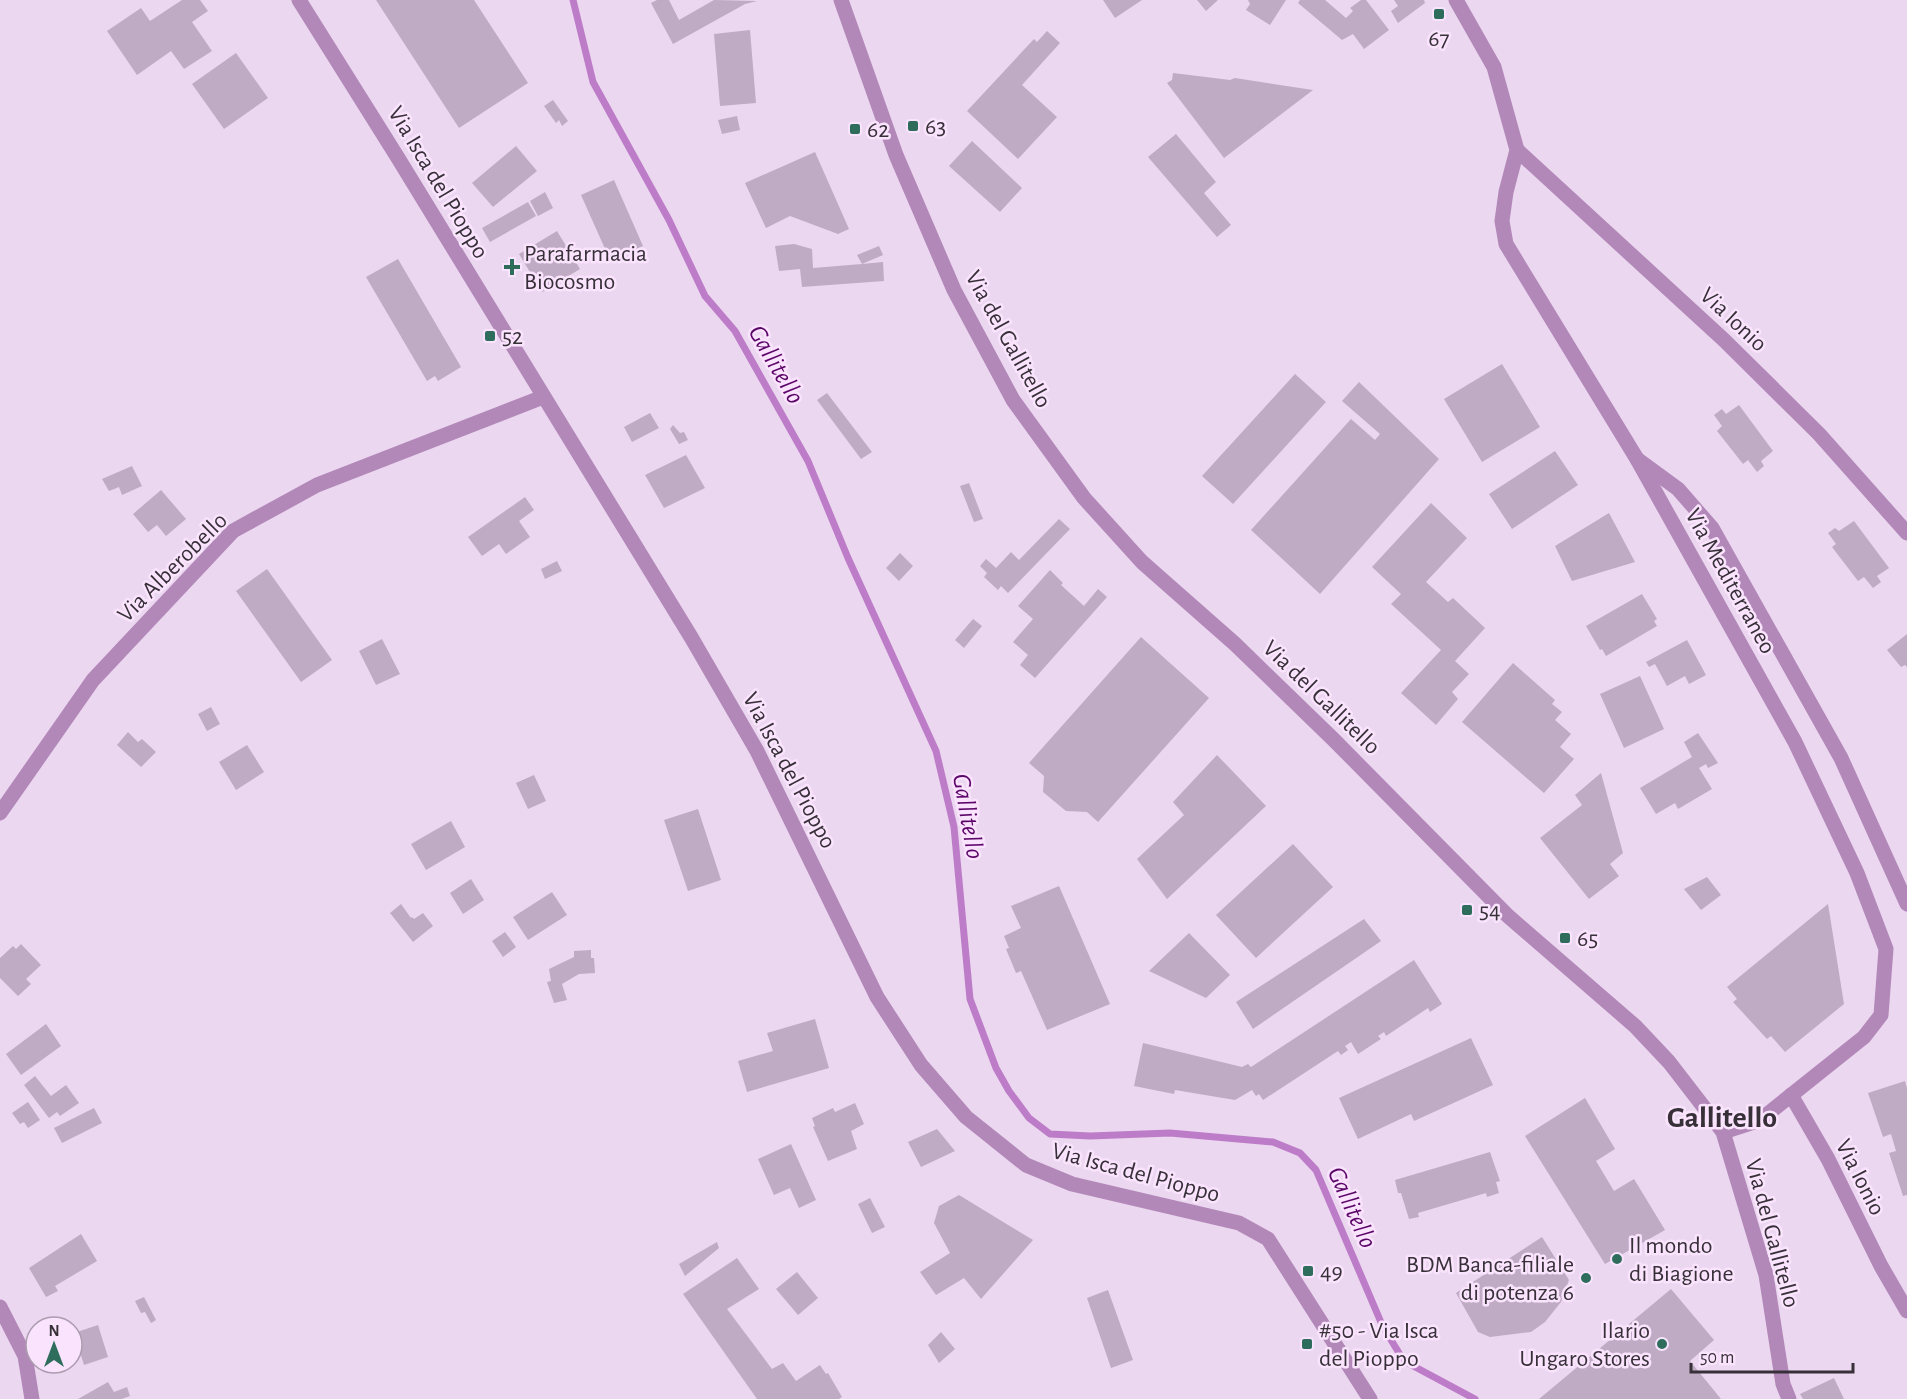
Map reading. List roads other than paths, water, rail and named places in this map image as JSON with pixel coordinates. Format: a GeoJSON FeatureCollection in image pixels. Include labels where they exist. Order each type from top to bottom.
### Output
{"type":"FeatureCollection","features":[{"type":"Feature","properties":{"kind":"street","name":"Via Isca del Pioppo"},"geometry":{"type":"LineString","coordinates":[[299,0],[691,637],[757,751],[877,997],[921,1065],[966,1117],[1026,1165],[1072,1184],[1239,1223],[1268,1239],[1370,1399]]}},
{"type":"Feature","properties":{"kind":"street","name":"Via del Gallitello"},"geometry":{"type":"LineString","coordinates":[[841,0],[896,155],[954,290],[1013,400],[1084,498],[1142,562],[1235,644],[1327,733],[1508,916],[1635,1026],[1669,1062],[1723,1132],[1766,1275],[1783,1384],[1789,1399]]}},
{"type":"Feature","properties":{"kind":"street"},"geometry":{"type":"LineString","coordinates":[[1456,0],[1494,67],[1517,150]]}},
{"type":"Feature","properties":{"kind":"street","name":"Via Mediterraneo"},"geometry":{"type":"LineString","coordinates":[[1517,150],[1506,192],[1502,221],[1506,244],[1637,459],[1795,742],[1857,873],[1886,949],[1881,1015],[1864,1037],[1760,1119],[1723,1132]]}},
{"type":"Feature","properties":{"kind":"street","name":"Via Ionio"},"geometry":{"type":"LineString","coordinates":[[1517,150],[1725,340],[1819,434],[1907,533]]}},
{"type":"Feature","properties":{"kind":"street","name":"Via Alberobello"},"geometry":{"type":"LineString","coordinates":[[0,813],[93,680],[233,531],[317,485],[543,397]]}},
{"type":"Feature","properties":{"kind":"street"},"geometry":{"type":"LineString","coordinates":[[1637,459],[1678,489],[1712,528],[1841,758],[1907,904]]}},
{"type":"Feature","properties":{"kind":"street","name":"Via Ionio"},"geometry":{"type":"LineString","coordinates":[[1791,1095],[1828,1159],[1881,1266],[1907,1311]]}},
{"type":"Feature","properties":{"kind":"street"},"geometry":{"type":"LineString","coordinates":[[0,1307],[25,1356],[32,1399]]}},
{"type":"Feature","properties":{"kind":"waterway","name":"Gallitello"},"geometry":{"type":"LineString","coordinates":[[573,0],[593,82],[669,220],[705,296],[735,331],[808,461],[848,558],[936,751],[954,827],[970,999],[996,1068],[1009,1091],[1029,1118],[1050,1134],[1090,1136],[1170,1133],[1273,1142],[1300,1153],[1316,1170],[1383,1327],[1404,1361],[1475,1399]]}},
{"type":"Feature","properties":{"kind":"place","name":"67"},"geometry":{"type":"Point","coordinates":[1439,14]}},
{"type":"Feature","properties":{"kind":"place","name":"63"},"geometry":{"type":"Point","coordinates":[913,126]}},
{"type":"Feature","properties":{"kind":"place","name":"62"},"geometry":{"type":"Point","coordinates":[855,129]}},
{"type":"Feature","properties":{"kind":"place","name":"Parafarmacia Biocosmo"},"geometry":{"type":"Point","coordinates":[512,267]}},
{"type":"Feature","properties":{"kind":"place","name":"52"},"geometry":{"type":"Point","coordinates":[490,336]}},
{"type":"Feature","properties":{"kind":"place","name":"54"},"geometry":{"type":"Point","coordinates":[1467,910]}},
{"type":"Feature","properties":{"kind":"place","name":"65"},"geometry":{"type":"Point","coordinates":[1565,938]}},
{"type":"Feature","properties":{"kind":"place","name":"Il mondo di Biagione"},"geometry":{"type":"Point","coordinates":[1617,1259]}},
{"type":"Feature","properties":{"kind":"place","name":"49"},"geometry":{"type":"Point","coordinates":[1308,1271]}},
{"type":"Feature","properties":{"kind":"place","name":"BDM Banca-filiale di potenza 6"},"geometry":{"type":"Point","coordinates":[1586,1278]}},
{"type":"Feature","properties":{"kind":"place","name":"#50 - Via Isca del Pioppo"},"geometry":{"type":"Point","coordinates":[1307,1344]}},
{"type":"Feature","properties":{"kind":"place","name":"Ilario Ungaro Stores"},"geometry":{"type":"Point","coordinates":[1662,1344]}},
{"type":"Feature","properties":{"kind":"district","name":"Gallitello"},"geometry":{"type":"Point","coordinates":[1722,1117]}}]}
